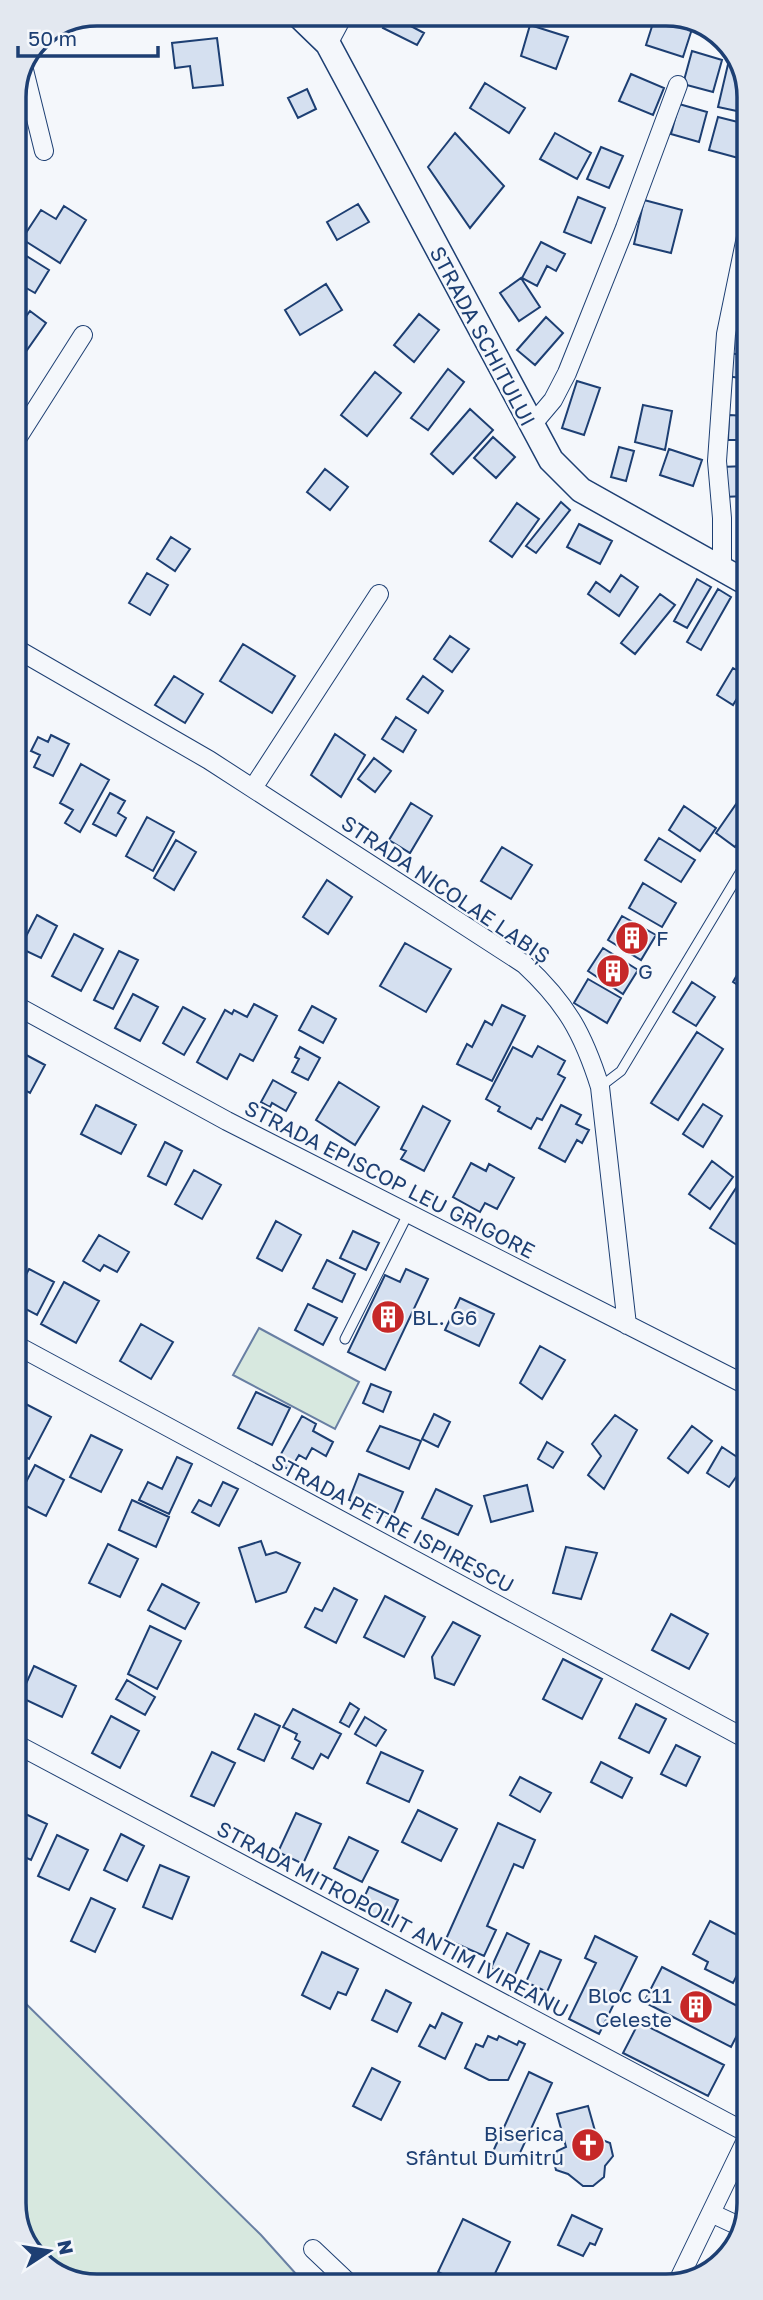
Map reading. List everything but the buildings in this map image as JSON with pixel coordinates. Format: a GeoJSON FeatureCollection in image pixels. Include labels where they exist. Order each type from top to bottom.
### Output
{"type":"FeatureCollection","features":[{"type":"Feature","properties":{"kind":"main road","name":"STRADA SCHITULUI"},"geometry":{"type":"LineString","coordinates":[[309,26],[328,44],[551,460],[581,490],[737,578]]}},
{"type":"Feature","properties":{"kind":"street"},"geometry":{"type":"LineString","coordinates":[[328,44],[338,26]]}},
{"type":"Feature","properties":{"kind":"street"},"geometry":{"type":"LineString","coordinates":[[28,85],[44,152]]}},
{"type":"Feature","properties":{"kind":"street"},"geometry":{"type":"LineString","coordinates":[[531,426],[553,400],[567,373],[678,85]]}},
{"type":"Feature","properties":{"kind":"street"},"geometry":{"type":"LineString","coordinates":[[722,570],[722,518],[717,461],[726,334],[737,283]]}},
{"type":"Feature","properties":{"kind":"street"},"geometry":{"type":"LineString","coordinates":[[26,425],[83,335]]}},
{"type":"Feature","properties":{"kind":"street"},"geometry":{"type":"LineString","coordinates":[[253,788],[379,594]]}},
{"type":"Feature","properties":{"kind":"street","name":"STRADA NICOLAE LABIȘ"},"geometry":{"type":"LineString","coordinates":[[26,654],[253,788],[524,964],[549,988],[567,1010],[589,1051],[600,1087],[627,1325]]}},
{"type":"Feature","properties":{"kind":"street","name":"STRADA EPISCOP LEU GRIGORE"},"geometry":{"type":"LineString","coordinates":[[26,1011],[227,1121],[737,1380]]}},
{"type":"Feature","properties":{"kind":"street","name":"STRADA PETRE ISPIRESCU"},"geometry":{"type":"LineString","coordinates":[[26,1350],[737,1734]]}},
{"type":"Feature","properties":{"kind":"street","name":"STRADA MITROPOLIT ANTIM IVIREANU"},"geometry":{"type":"LineString","coordinates":[[26,1749],[737,2128]]}},
{"type":"Feature","properties":{"kind":"street"},"geometry":{"type":"LineString","coordinates":[[683,2271],[737,2159]]}},
{"type":"Feature","properties":{"kind":"street"},"geometry":{"type":"LineString","coordinates":[[711,2213],[734,2224]]}},
{"type":"Feature","properties":{"kind":"street"},"geometry":{"type":"LineString","coordinates":[[313,2249],[339,2274]]}},
{"type":"Feature","properties":{"kind":"lane"},"geometry":{"type":"LineString","coordinates":[[600,1087],[621,1070],[737,878]]}},
{"type":"Feature","properties":{"kind":"lane"},"geometry":{"type":"LineString","coordinates":[[345,1339],[408,1214]]}},
{"type":"Feature","properties":{"kind":"shaded area"},"geometry":{"type":"Polygon","coordinates":[[[259,1328],[359,1382],[335,1429],[233,1375],[259,1328]]]}},
{"type":"Feature","properties":{"kind":"shaded area"},"geometry":{"type":"Polygon","coordinates":[[[26,2004],[261,2235],[296,2274],[93,2274],[70,2268],[50,2256],[34,2234],[26,2203],[26,2004]]]}},
{"type":"Feature","properties":{"kind":"place","name":"F"},"geometry":{"type":"Point","coordinates":[632,938]}},
{"type":"Feature","properties":{"kind":"place","name":"G"},"geometry":{"type":"Point","coordinates":[613,971]}},
{"type":"Feature","properties":{"kind":"place","name":"BL. G6"},"geometry":{"type":"Point","coordinates":[388,1317]}},
{"type":"Feature","properties":{"kind":"place","name":"Bloc C11 Celeste"},"geometry":{"type":"Point","coordinates":[696,2007]}},
{"type":"Feature","properties":{"kind":"place","name":"Biserica Sfântul Dumitru"},"geometry":{"type":"Point","coordinates":[588,2145]}}]}
